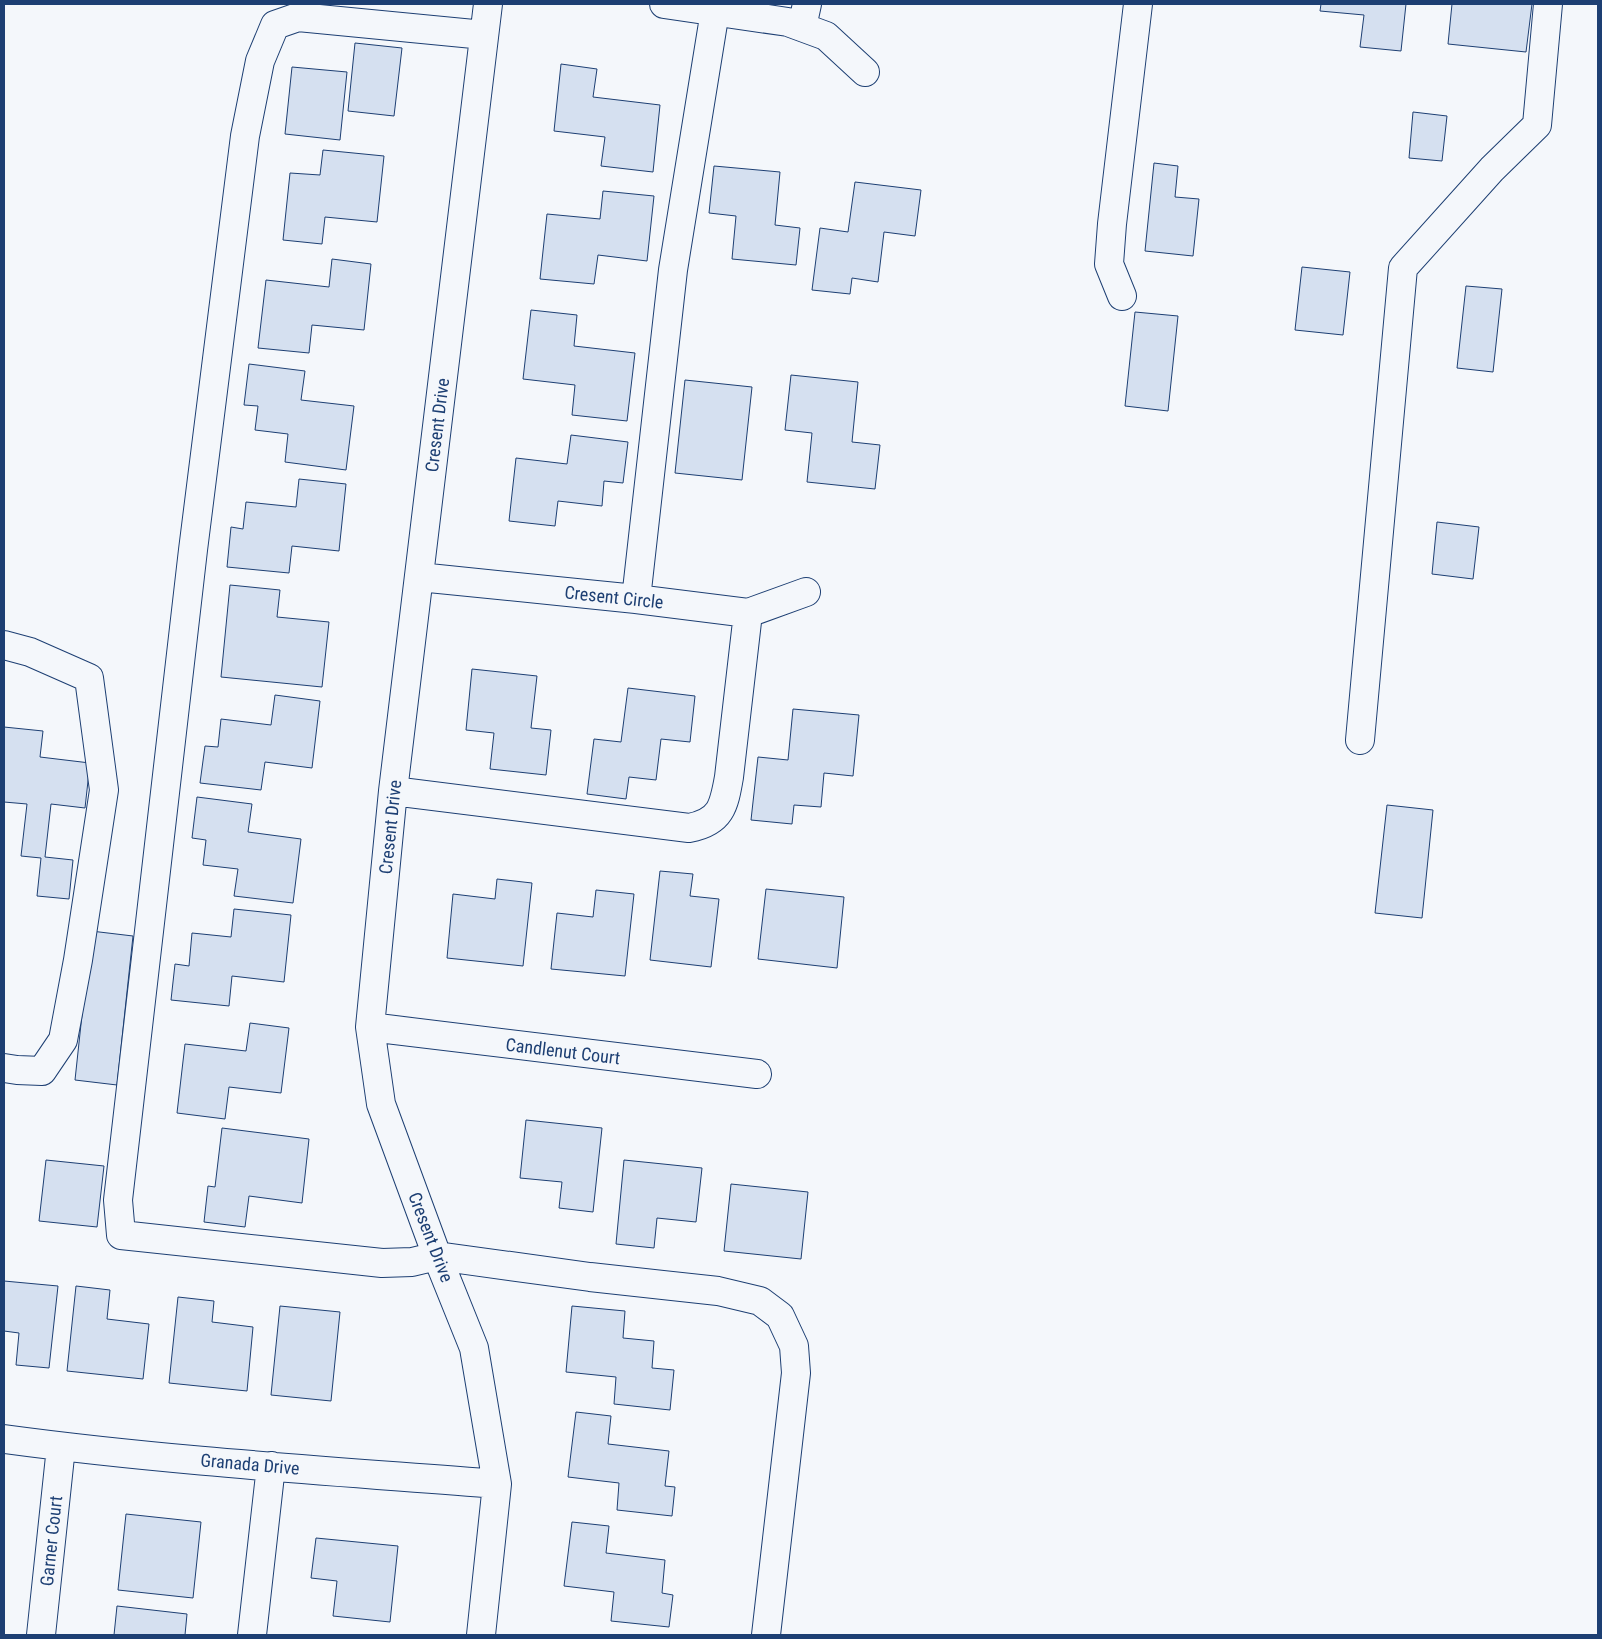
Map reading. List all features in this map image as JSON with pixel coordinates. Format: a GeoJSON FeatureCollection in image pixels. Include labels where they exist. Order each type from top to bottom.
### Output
{"type":"FeatureCollection","features":[{"type":"Feature","properties":{"kind":"street","name":"Cresent Drive"},"geometry":{"type":"LineString","coordinates":[[481,1635],[497,1484],[474,1348],[437,1256],[381,1104],[370,1027],[393,791],[488,4]]}},
{"type":"Feature","properties":{"kind":"street"},"geometry":{"type":"LineString","coordinates":[[664,4],[788,22],[804,15],[865,72]]}},
{"type":"Feature","properties":{"kind":"street"},"geometry":{"type":"LineString","coordinates":[[1122,296],[1109,264],[1113,214],[1138,4]]}},
{"type":"Feature","properties":{"kind":"street"},"geometry":{"type":"LineString","coordinates":[[1360,740],[1403,268],[1492,169],[1537,125],[1548,4]]}},
{"type":"Feature","properties":{"kind":"street"},"geometry":{"type":"LineString","coordinates":[[636,599],[673,270],[715,11]]}},
{"type":"Feature","properties":{"kind":"street"},"geometry":{"type":"LineString","coordinates":[[484,35],[298,17],[275,25],[260,61],[245,136],[228,264],[118,1200],[121,1235],[382,1263],[412,1262],[437,1256],[590,1278],[718,1291],[760,1301],[780,1316],[794,1346],[796,1373],[766,1635]]}},
{"type":"Feature","properties":{"kind":"street","name":"Cresent Circle"},"geometry":{"type":"LineString","coordinates":[[419,577],[636,599],[748,613],[806,592]]}},
{"type":"Feature","properties":{"kind":"street"},"geometry":{"type":"LineString","coordinates":[[393,791],[689,828],[703,826],[716,816],[725,801],[748,613]]}},
{"type":"Feature","properties":{"kind":"street"},"geometry":{"type":"LineString","coordinates":[[4,645],[30,652],[89,678],[104,790],[78,960],[63,1040],[42,1071],[4,1068]]}},
{"type":"Feature","properties":{"kind":"street","name":"Candlenut Court"},"geometry":{"type":"LineString","coordinates":[[370,1027],[756,1074]]}},
{"type":"Feature","properties":{"kind":"street","name":"Granada Drive"},"geometry":{"type":"LineString","coordinates":[[4,1439],[62,1447],[497,1484]]}},
{"type":"Feature","properties":{"kind":"street","name":"Garner Court"},"geometry":{"type":"LineString","coordinates":[[41,1635],[62,1447]]}},
{"type":"Feature","properties":{"kind":"street"},"geometry":{"type":"LineString","coordinates":[[252,1635],[271,1466]]}},
{"type":"Feature","properties":{"kind":"building"},"geometry":{"type":"Polygon","coordinates":[[[1321,4],[1406,4],[1401,51],[1360,47],[1364,15],[1320,11],[1321,4]]]}},
{"type":"Feature","properties":{"kind":"building"},"geometry":{"type":"Polygon","coordinates":[[[1452,4],[1532,4],[1526,52],[1448,44],[1452,4]]]}},
{"type":"Feature","properties":{"kind":"building"},"geometry":{"type":"Polygon","coordinates":[[[355,43],[402,48],[394,116],[348,111],[355,43]]]}},
{"type":"Feature","properties":{"kind":"building"},"geometry":{"type":"Polygon","coordinates":[[[561,64],[597,69],[593,97],[660,105],[653,172],[601,166],[605,137],[554,131],[561,64]]]}},
{"type":"Feature","properties":{"kind":"building"},"geometry":{"type":"Polygon","coordinates":[[[292,67],[347,72],[340,140],[285,134],[292,67]]]}},
{"type":"Feature","properties":{"kind":"building"},"geometry":{"type":"Polygon","coordinates":[[[1413,112],[1447,116],[1442,161],[1409,158],[1413,112]]]}},
{"type":"Feature","properties":{"kind":"building"},"geometry":{"type":"Polygon","coordinates":[[[323,150],[384,156],[377,222],[325,217],[322,244],[283,240],[290,173],[320,175],[323,150]]]}},
{"type":"Feature","properties":{"kind":"building"},"geometry":{"type":"Polygon","coordinates":[[[1154,163],[1178,166],[1175,197],[1199,199],[1193,256],[1145,251],[1154,163]]]}},
{"type":"Feature","properties":{"kind":"building"},"geometry":{"type":"Polygon","coordinates":[[[714,166],[780,172],[775,225],[800,228],[796,265],[732,259],[736,216],[709,213],[714,166]]]}},
{"type":"Feature","properties":{"kind":"building"},"geometry":{"type":"Polygon","coordinates":[[[855,182],[921,190],[915,236],[884,232],[878,282],[852,278],[850,294],[812,290],[820,228],[848,232],[855,182]]]}},
{"type":"Feature","properties":{"kind":"building"},"geometry":{"type":"Polygon","coordinates":[[[603,191],[654,196],[647,261],[598,255],[594,284],[540,279],[547,214],[600,219],[603,191]]]}},
{"type":"Feature","properties":{"kind":"building"},"geometry":{"type":"Polygon","coordinates":[[[332,259],[371,264],[364,330],[312,325],[309,353],[258,348],[266,280],[329,287],[332,259]]]}},
{"type":"Feature","properties":{"kind":"building"},"geometry":{"type":"Polygon","coordinates":[[[1302,267],[1350,272],[1343,335],[1295,330],[1302,267]]]}},
{"type":"Feature","properties":{"kind":"building"},"geometry":{"type":"Polygon","coordinates":[[[1466,286],[1502,289],[1493,372],[1457,368],[1466,286]]]}},
{"type":"Feature","properties":{"kind":"building"},"geometry":{"type":"Polygon","coordinates":[[[531,310],[577,315],[574,346],[635,353],[627,421],[572,415],[575,385],[523,379],[531,310]]]}},
{"type":"Feature","properties":{"kind":"building"},"geometry":{"type":"Polygon","coordinates":[[[1135,312],[1178,316],[1168,411],[1125,406],[1135,312]]]}},
{"type":"Feature","properties":{"kind":"building"},"geometry":{"type":"Polygon","coordinates":[[[249,364],[305,371],[301,400],[354,406],[346,470],[285,462],[288,434],[255,430],[258,406],[244,405],[249,364]]]}},
{"type":"Feature","properties":{"kind":"building"},"geometry":{"type":"Polygon","coordinates":[[[791,375],[858,382],[852,442],[880,445],[875,489],[807,482],[812,433],[785,430],[791,375]]]}},
{"type":"Feature","properties":{"kind":"building"},"geometry":{"type":"Polygon","coordinates":[[[685,380],[752,387],[742,480],[675,473],[685,380]]]}},
{"type":"Feature","properties":{"kind":"building"},"geometry":{"type":"Polygon","coordinates":[[[571,435],[628,442],[623,483],[604,481],[602,506],[558,501],[555,526],[509,521],[516,458],[567,464],[571,435]]]}},
{"type":"Feature","properties":{"kind":"building"},"geometry":{"type":"Polygon","coordinates":[[[299,479],[346,484],[339,551],[292,546],[289,573],[227,567],[231,527],[243,529],[246,502],[296,507],[299,479]]]}},
{"type":"Feature","properties":{"kind":"building"},"geometry":{"type":"Polygon","coordinates":[[[1437,522],[1479,527],[1473,579],[1432,574],[1437,522]]]}},
{"type":"Feature","properties":{"kind":"building"},"geometry":{"type":"Polygon","coordinates":[[[230,585],[280,590],[277,617],[329,622],[322,687],[221,677],[230,585]]]}},
{"type":"Feature","properties":{"kind":"building"},"geometry":{"type":"Polygon","coordinates":[[[472,669],[537,676],[531,728],[551,730],[546,775],[490,769],[494,733],[466,730],[472,669]]]}},
{"type":"Feature","properties":{"kind":"building"},"geometry":{"type":"Polygon","coordinates":[[[628,688],[695,696],[690,742],[661,739],[656,780],[629,777],[626,799],[587,794],[594,739],[621,742],[628,688]]]}},
{"type":"Feature","properties":{"kind":"building"},"geometry":{"type":"Polygon","coordinates":[[[275,695],[320,701],[312,768],[265,762],[261,790],[200,783],[205,746],[218,747],[221,719],[271,725],[275,695]]]}},
{"type":"Feature","properties":{"kind":"building"},"geometry":{"type":"Polygon","coordinates":[[[793,709],[859,715],[853,776],[824,773],[821,807],[794,805],[792,824],[751,820],[758,757],[788,760],[793,709]]]}},
{"type":"Feature","properties":{"kind":"building"},"geometry":{"type":"Polygon","coordinates":[[[4,727],[43,731],[40,757],[90,763],[85,808],[51,804],[45,857],[73,860],[69,899],[37,896],[41,858],[21,856],[27,804],[4,802],[4,727]]]}},
{"type":"Feature","properties":{"kind":"building"},"geometry":{"type":"Polygon","coordinates":[[[197,797],[252,804],[248,832],[301,839],[293,903],[234,896],[238,869],[203,865],[206,840],[192,838],[197,797]]]}},
{"type":"Feature","properties":{"kind":"building"},"geometry":{"type":"Polygon","coordinates":[[[1387,805],[1433,810],[1422,918],[1375,913],[1387,805]]]}},
{"type":"Feature","properties":{"kind":"building"},"geometry":{"type":"Polygon","coordinates":[[[660,871],[693,874],[690,896],[719,899],[711,967],[650,960],[660,871]]]}},
{"type":"Feature","properties":{"kind":"building"},"geometry":{"type":"Polygon","coordinates":[[[497,879],[532,883],[523,966],[447,958],[453,894],[495,899],[497,879]]]}},
{"type":"Feature","properties":{"kind":"building"},"geometry":{"type":"Polygon","coordinates":[[[766,889],[844,897],[837,968],[758,959],[766,889]]]}},
{"type":"Feature","properties":{"kind":"building"},"geometry":{"type":"Polygon","coordinates":[[[596,890],[634,894],[625,976],[551,969],[557,913],[593,917],[596,890]]]}},
{"type":"Feature","properties":{"kind":"building"},"geometry":{"type":"Polygon","coordinates":[[[234,909],[291,915],[284,982],[232,976],[229,1006],[171,1000],[175,964],[189,966],[192,933],[231,937],[234,909]]]}},
{"type":"Feature","properties":{"kind":"building"},"geometry":{"type":"Polygon","coordinates":[[[91,931],[133,936],[117,1085],[75,1080],[91,931]]]}},
{"type":"Feature","properties":{"kind":"building"},"geometry":{"type":"Polygon","coordinates":[[[250,1023],[289,1028],[281,1093],[229,1087],[225,1119],[177,1113],[185,1044],[246,1051],[250,1023]]]}},
{"type":"Feature","properties":{"kind":"building"},"geometry":{"type":"Polygon","coordinates":[[[526,1120],[602,1128],[593,1212],[559,1208],[562,1182],[520,1178],[526,1120]]]}},
{"type":"Feature","properties":{"kind":"building"},"geometry":{"type":"Polygon","coordinates":[[[222,1128],[309,1139],[302,1203],[249,1196],[245,1227],[204,1222],[208,1186],[215,1187],[222,1128]]]}},
{"type":"Feature","properties":{"kind":"building"},"geometry":{"type":"Polygon","coordinates":[[[46,1160],[104,1166],[97,1227],[39,1221],[46,1160]]]}},
{"type":"Feature","properties":{"kind":"building"},"geometry":{"type":"Polygon","coordinates":[[[624,1160],[702,1168],[696,1222],[657,1218],[654,1248],[616,1244],[624,1160]]]}},
{"type":"Feature","properties":{"kind":"building"},"geometry":{"type":"Polygon","coordinates":[[[731,1184],[808,1192],[801,1259],[724,1251],[731,1184]]]}},
{"type":"Feature","properties":{"kind":"building"},"geometry":{"type":"Polygon","coordinates":[[[4,1281],[58,1286],[49,1368],[16,1365],[19,1333],[4,1331],[4,1281]]]}},
{"type":"Feature","properties":{"kind":"building"},"geometry":{"type":"Polygon","coordinates":[[[76,1286],[110,1290],[107,1319],[149,1324],[143,1379],[67,1371],[76,1286]]]}},
{"type":"Feature","properties":{"kind":"building"},"geometry":{"type":"Polygon","coordinates":[[[178,1297],[214,1301],[212,1322],[253,1327],[247,1391],[169,1383],[178,1297]]]}},
{"type":"Feature","properties":{"kind":"building"},"geometry":{"type":"Polygon","coordinates":[[[280,1306],[340,1312],[331,1401],[271,1395],[280,1306]]]}},
{"type":"Feature","properties":{"kind":"building"},"geometry":{"type":"Polygon","coordinates":[[[572,1306],[625,1311],[623,1338],[654,1341],[652,1368],[674,1370],[670,1410],[614,1404],[616,1377],[566,1372],[572,1306]]]}},
{"type":"Feature","properties":{"kind":"building"},"geometry":{"type":"Polygon","coordinates":[[[576,1412],[611,1416],[608,1444],[669,1451],[665,1486],[675,1487],[672,1516],[617,1510],[619,1483],[568,1477],[576,1412]]]}},
{"type":"Feature","properties":{"kind":"building"},"geometry":{"type":"Polygon","coordinates":[[[126,1514],[201,1522],[193,1598],[118,1590],[126,1514]]]}},
{"type":"Feature","properties":{"kind":"building"},"geometry":{"type":"Polygon","coordinates":[[[572,1522],[609,1526],[606,1553],[665,1560],[662,1593],[673,1595],[669,1627],[611,1621],[614,1592],[564,1586],[572,1522]]]}},
{"type":"Feature","properties":{"kind":"building"},"geometry":{"type":"Polygon","coordinates":[[[316,1538],[398,1546],[390,1622],[333,1616],[337,1581],[311,1578],[316,1538]]]}},
{"type":"Feature","properties":{"kind":"building"},"geometry":{"type":"Polygon","coordinates":[[[117,1606],[187,1614],[185,1635],[114,1635],[117,1606]]]}}]}
